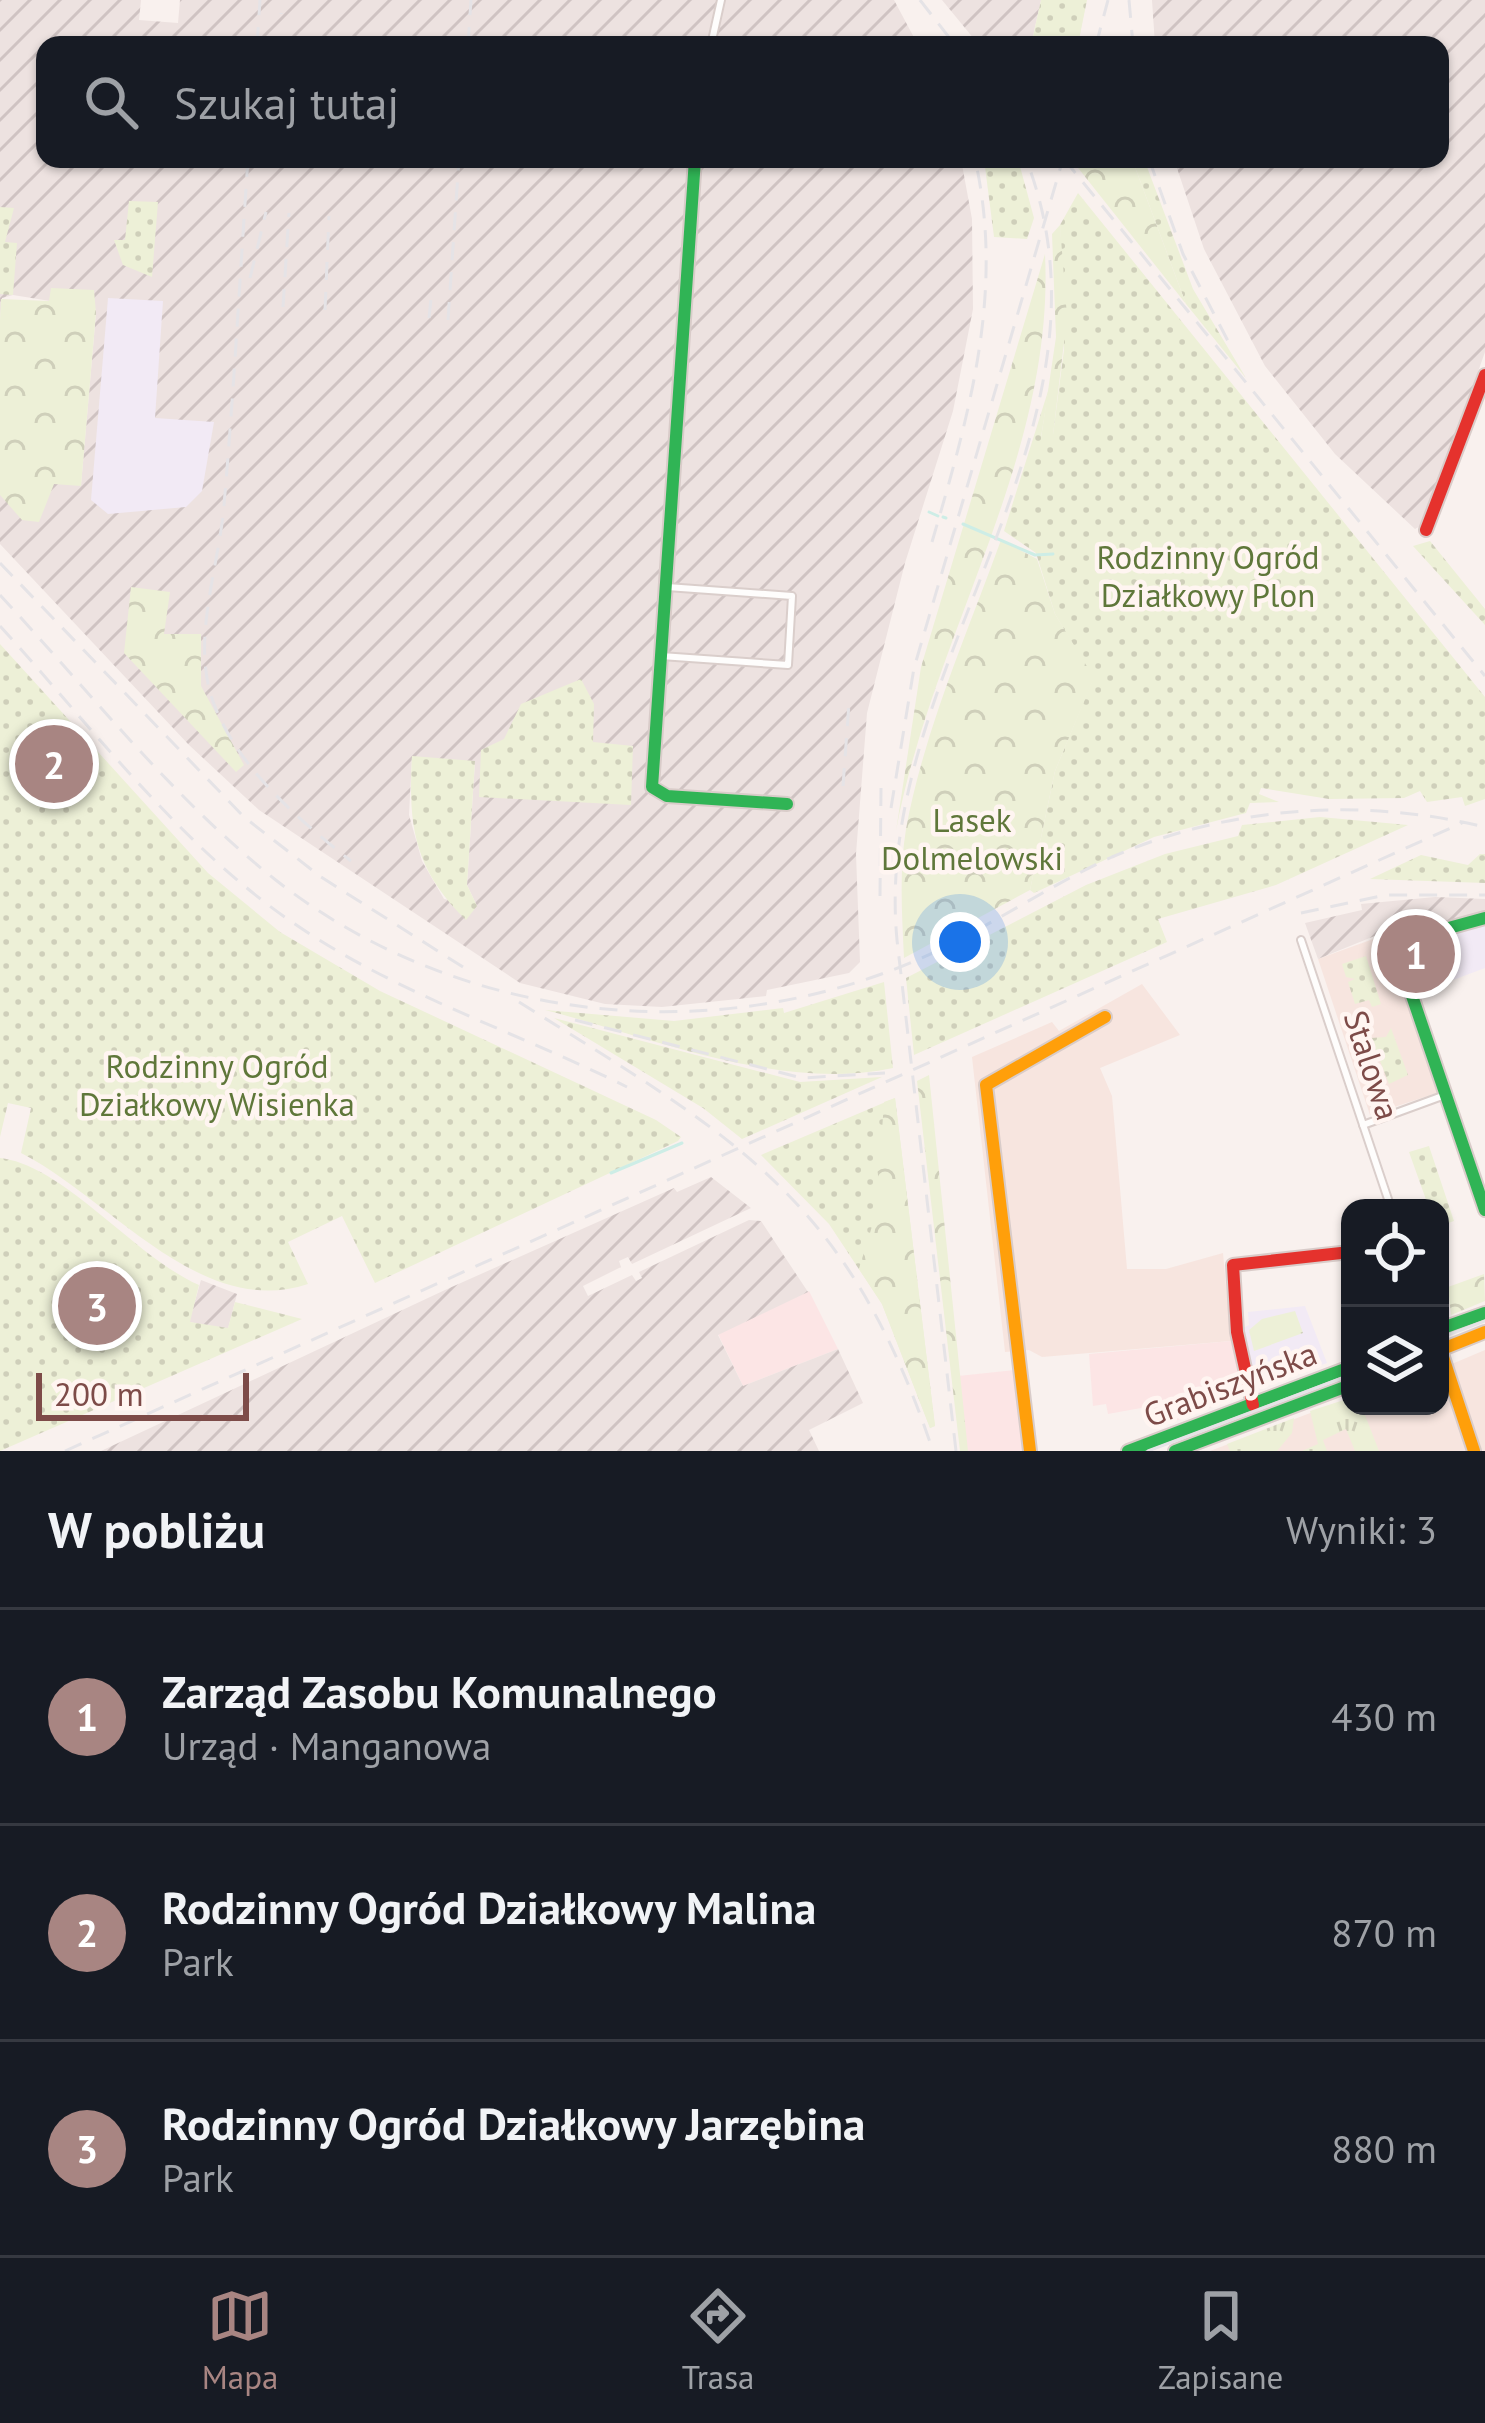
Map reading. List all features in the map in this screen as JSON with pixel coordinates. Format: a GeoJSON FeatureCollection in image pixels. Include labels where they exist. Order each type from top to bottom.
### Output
{"type":"FeatureCollection","features":[{"type":"Feature","properties":{"kind":"street"},"geometry":{"type":"LineString","coordinates":[[712,36],[717,0]]}},
{"type":"Feature","properties":{"kind":"street"},"geometry":{"type":"LineString","coordinates":[[693,168],[655,793],[787,804]]}},
{"type":"Feature","properties":{"kind":"street"},"geometry":{"type":"LineString","coordinates":[[1426,530],[1485,375]]}},
{"type":"Feature","properties":{"kind":"street"},"geometry":{"type":"LineString","coordinates":[[661,656],[788,665],[790,632],[792,596],[665,587]]}},
{"type":"Feature","properties":{"kind":"street"},"geometry":{"type":"LineString","coordinates":[[1485,918],[1394,943],[1485,1210]]}},
{"type":"Feature","properties":{"kind":"street","name":"Stalowa"},"geometry":{"type":"LineString","coordinates":[[1301,940],[1388,1199]]}},
{"type":"Feature","properties":{"kind":"street"},"geometry":{"type":"LineString","coordinates":[[1030,1451],[986,1084],[1105,1017]]}},
{"type":"Feature","properties":{"kind":"street"},"geometry":{"type":"LineString","coordinates":[[1363,1125],[1448,1093]]}},
{"type":"Feature","properties":{"kind":"street"},"geometry":{"type":"LineString","coordinates":[[1253,1405],[1238,1332],[1233,1265],[1341,1253]]}},
{"type":"Feature","properties":{"kind":"street"},"geometry":{"type":"LineString","coordinates":[[1449,1326],[1485,1313]]}},
{"type":"Feature","properties":{"kind":"street"},"geometry":{"type":"LineString","coordinates":[[1449,1346],[1485,1332]]}},
{"type":"Feature","properties":{"kind":"street","name":"Grabiszyńska"},"geometry":{"type":"LineString","coordinates":[[1128,1451],[1341,1370]]}},
{"type":"Feature","properties":{"kind":"street"},"geometry":{"type":"LineString","coordinates":[[1449,1376],[1474,1451]]}},
{"type":"Feature","properties":{"kind":"street","name":"Grabiszyńska"},"geometry":{"type":"LineString","coordinates":[[1175,1451],[1341,1388]]}},
{"type":"Feature","properties":{"kind":"shaded area"},"geometry":{"type":"Polygon","coordinates":[[[0,0],[141,0],[139,20],[178,23],[180,0],[894,0],[913,36],[36,36],[36,168],[963,168],[972,219],[973,309],[953,411],[905,563],[867,713],[856,854],[860,962],[849,973],[767,990],[766,996],[662,1007],[605,1004],[520,983],[259,810],[189,745],[0,544],[0,477],[81,485],[96,313],[93,299],[2,298],[0,320],[0,0]],[[412,757],[409,815],[422,861],[444,899],[477,906],[467,885],[475,762],[412,757]]]}},
{"type":"Feature","properties":{"kind":"shaded area"},"geometry":{"type":"Polygon","coordinates":[[[942,0],[1041,0],[1033,36],[972,36],[942,0]]]}},
{"type":"Feature","properties":{"kind":"shaded area"},"geometry":{"type":"Polygon","coordinates":[[[1152,0],[1485,0],[1485,352],[1424,524],[1415,529],[1335,454],[1265,366],[1204,249],[1177,168],[1449,168],[1449,36],[1154,36],[1152,0]]]}},
{"type":"Feature","properties":{"kind":"shaded area"},"geometry":{"type":"Polygon","coordinates":[[[108,298],[163,301],[155,418],[214,422],[202,491],[186,507],[108,514],[91,500],[108,298]]]}},
{"type":"Feature","properties":{"kind":"shaded area"},"geometry":{"type":"Polygon","coordinates":[[[1435,897],[1485,899],[1485,916],[1403,937],[1382,933],[1318,959],[1305,923],[1362,910],[1361,904],[1435,897]]]}},
{"type":"Feature","properties":{"kind":"shaded area"},"geometry":{"type":"Polygon","coordinates":[[[1485,921],[1485,968],[1453,980],[1437,936],[1485,921]]]}},
{"type":"Feature","properties":{"kind":"shaded area"},"geometry":{"type":"Polygon","coordinates":[[[1387,934],[1443,1091],[1370,1115],[1318,959],[1387,934]]]}},
{"type":"Feature","properties":{"kind":"shaded area"},"geometry":{"type":"Polygon","coordinates":[[[1142,984],[1180,1035],[1100,1068],[1112,1096],[1127,1269],[1166,1269],[1223,1253],[1231,1341],[1042,1357],[1029,1350],[1005,1352],[972,1057],[1052,1022],[1059,1031],[1142,984]]]}},
{"type":"Feature","properties":{"kind":"shaded area"},"geometry":{"type":"Polygon","coordinates":[[[711,1177],[751,1208],[632,1264],[628,1257],[619,1261],[621,1267],[583,1286],[588,1296],[632,1275],[636,1281],[642,1278],[639,1272],[749,1220],[761,1221],[808,1292],[718,1335],[743,1386],[838,1349],[863,1403],[809,1430],[819,1451],[101,1451],[445,1290],[674,1188],[677,1192],[711,1177]]]}},
{"type":"Feature","properties":{"kind":"shaded area"},"geometry":{"type":"Polygon","coordinates":[[[201,1280],[237,1294],[228,1329],[189,1322],[201,1280]]]}},
{"type":"Feature","properties":{"kind":"shaded area"},"geometry":{"type":"Polygon","coordinates":[[[809,1291],[838,1349],[743,1386],[718,1334],[809,1291]]]}},
{"type":"Feature","properties":{"kind":"shaded area"},"geometry":{"type":"Polygon","coordinates":[[[1305,1306],[1327,1363],[1252,1391],[1241,1329],[1249,1325],[1248,1312],[1305,1306]]]}},
{"type":"Feature","properties":{"kind":"shaded area"},"geometry":{"type":"Polygon","coordinates":[[[1231,1341],[1246,1394],[1159,1427],[1141,1408],[1108,1414],[1106,1404],[1093,1406],[1089,1354],[1231,1341]]]}},
{"type":"Feature","properties":{"kind":"shaded area"},"geometry":{"type":"Polygon","coordinates":[[[1485,1350],[1485,1451],[1210,1451],[1341,1401],[1341,1415],[1449,1415],[1449,1365],[1485,1350]]]}},
{"type":"Feature","properties":{"kind":"shaded area"},"geometry":{"type":"Polygon","coordinates":[[[1015,1370],[1023,1451],[967,1451],[958,1376],[1015,1370]]]}},
{"type":"Feature","properties":{"kind":"green space"},"geometry":{"type":"Polygon","coordinates":[[[1041,0],[1087,0],[1080,36],[1033,36],[1041,0]]]}},
{"type":"Feature","properties":{"kind":"green space"},"geometry":{"type":"Polygon","coordinates":[[[985,168],[1020,168],[1034,218],[1027,239],[994,237],[985,168]]]}},
{"type":"Feature","properties":{"kind":"green space"},"geometry":{"type":"Polygon","coordinates":[[[1078,168],[1135,168],[1186,304],[1078,168]]]}},
{"type":"Feature","properties":{"kind":"green space"},"geometry":{"type":"Polygon","coordinates":[[[1135,168],[1147,168],[1193,289],[1246,378],[1186,304],[1135,168]]]}},
{"type":"Feature","properties":{"kind":"green space","name":"Rodzinny Ogród Działkowy Plon"},"geometry":{"type":"Polygon","coordinates":[[[1078,193],[1485,697],[1485,799],[1465,806],[1462,797],[1427,802],[1420,791],[1404,798],[1329,799],[1261,788],[1259,794],[1279,802],[1250,803],[1246,813],[1154,837],[1034,893],[1030,890],[1055,771],[1093,679],[1055,614],[1036,553],[1004,531],[1049,388],[1041,437],[1053,434],[1064,350],[1060,225],[1078,193]]]}},
{"type":"Feature","properties":{"kind":"green space"},"geometry":{"type":"Polygon","coordinates":[[[129,201],[158,202],[152,277],[123,265],[114,240],[125,240],[129,201]]]}},
{"type":"Feature","properties":{"kind":"green space"},"geometry":{"type":"Polygon","coordinates":[[[0,207],[14,208],[5,242],[17,243],[13,295],[0,294],[0,207]]]}},
{"type":"Feature","properties":{"kind":"green space"},"geometry":{"type":"Polygon","coordinates":[[[1060,225],[1067,317],[1053,435],[1041,438],[1056,337],[1052,234],[1060,225]]]}},
{"type":"Feature","properties":{"kind":"green space"},"geometry":{"type":"Polygon","coordinates":[[[1045,254],[1043,329],[1031,403],[1012,475],[913,758],[896,831],[921,667],[1045,254]]]}},
{"type":"Feature","properties":{"kind":"green space"},"geometry":{"type":"Polygon","coordinates":[[[51,288],[94,290],[96,313],[81,486],[54,484],[39,522],[22,520],[0,495],[1,299],[49,301],[51,288]]]}},
{"type":"Feature","properties":{"kind":"green space","name":"Lasek Dolmelowski"},"geometry":{"type":"Polygon","coordinates":[[[1001,540],[1037,559],[1055,614],[1094,678],[1055,771],[1030,890],[904,958],[902,861],[914,792],[1001,540]]]}},
{"type":"Feature","properties":{"kind":"green space"},"geometry":{"type":"Polygon","coordinates":[[[1430,541],[1485,609],[1485,625],[1413,546],[1430,541]]]}},
{"type":"Feature","properties":{"kind":"green space"},"geometry":{"type":"Polygon","coordinates":[[[131,587],[170,592],[164,634],[201,634],[201,686],[244,765],[236,772],[124,653],[131,587]]]}},
{"type":"Feature","properties":{"kind":"green space","name":"Rodzinny Ogród Działkowy Wisienka"},"geometry":{"type":"Polygon","coordinates":[[[0,644],[208,873],[280,932],[380,991],[656,1120],[681,1137],[375,1283],[342,1216],[288,1242],[308,1284],[268,1291],[230,1285],[193,1270],[21,1153],[31,1108],[8,1103],[0,1137],[0,644]]]}},
{"type":"Feature","properties":{"kind":"green space"},"geometry":{"type":"Polygon","coordinates":[[[581,679],[594,704],[593,742],[633,746],[631,805],[479,797],[481,750],[504,739],[521,704],[581,679]]]}},
{"type":"Feature","properties":{"kind":"green space"},"geometry":{"type":"Polygon","coordinates":[[[412,756],[475,761],[467,885],[477,906],[466,920],[435,883],[418,845],[411,804],[412,756]]]}},
{"type":"Feature","properties":{"kind":"green space"},"geometry":{"type":"Polygon","coordinates":[[[1320,817],[1408,825],[1276,885],[1158,919],[1167,942],[914,1055],[906,978],[1086,885],[1165,854],[1238,836],[1242,825],[1320,817]]]}},
{"type":"Feature","properties":{"kind":"green space"},"geometry":{"type":"Polygon","coordinates":[[[1485,854],[1485,883],[1370,879],[1421,855],[1468,865],[1485,854]]]}},
{"type":"Feature","properties":{"kind":"green space"},"geometry":{"type":"Polygon","coordinates":[[[1366,956],[1381,1004],[1372,1007],[1369,1000],[1355,1004],[1348,982],[1355,979],[1346,977],[1342,964],[1366,956]]]}},
{"type":"Feature","properties":{"kind":"green space"},"geometry":{"type":"Polygon","coordinates":[[[884,982],[893,1068],[851,1074],[763,1068],[545,1010],[674,1021],[783,1008],[784,1013],[884,982]]]}},
{"type":"Feature","properties":{"kind":"green space"},"geometry":{"type":"Polygon","coordinates":[[[554,1018],[800,1082],[882,1077],[742,1139],[703,1108],[554,1018]]]}},
{"type":"Feature","properties":{"kind":"green space"},"geometry":{"type":"Polygon","coordinates":[[[1391,1028],[1408,1075],[1389,1084],[1371,1038],[1386,1037],[1391,1028]]]}},
{"type":"Feature","properties":{"kind":"green space"},"geometry":{"type":"Polygon","coordinates":[[[929,1075],[968,1451],[960,1451],[917,1081],[929,1075]]]}},
{"type":"Feature","properties":{"kind":"green space"},"geometry":{"type":"Polygon","coordinates":[[[895,1098],[935,1426],[930,1428],[882,1304],[829,1224],[761,1155],[895,1098]]]}},
{"type":"Feature","properties":{"kind":"green space"},"geometry":{"type":"Polygon","coordinates":[[[895,1098],[935,1426],[930,1428],[882,1304],[859,1269],[878,1188],[878,1172],[865,1145],[882,1131],[884,1102],[895,1098]]]}},
{"type":"Feature","properties":{"kind":"green space"},"geometry":{"type":"Polygon","coordinates":[[[1429,1146],[1447,1199],[1426,1199],[1409,1152],[1429,1146]]]}},
{"type":"Feature","properties":{"kind":"green space"},"geometry":{"type":"Polygon","coordinates":[[[0,1158],[49,1177],[150,1255],[199,1285],[190,1322],[228,1328],[235,1302],[302,1319],[0,1451],[0,1158]]]}},
{"type":"Feature","properties":{"kind":"green space"},"geometry":{"type":"Polygon","coordinates":[[[1484,1274],[1485,1301],[1451,1315],[1449,1287],[1484,1274]]]}},
{"type":"Feature","properties":{"kind":"green space"},"geometry":{"type":"Polygon","coordinates":[[[1295,1311],[1303,1333],[1254,1351],[1249,1330],[1262,1319],[1295,1311]]]}},
{"type":"Feature","properties":{"kind":"green space"},"geometry":{"type":"Polygon","coordinates":[[[1341,1401],[1341,1415],[1365,1415],[1379,1451],[1355,1451],[1346,1429],[1323,1440],[1327,1451],[1302,1451],[1318,1444],[1310,1411],[1341,1401]]]}},
{"type":"Feature","properties":{"kind":"green space"},"geometry":{"type":"Polygon","coordinates":[[[1294,1418],[1292,1433],[1277,1451],[1230,1451],[1227,1444],[1294,1418]]]}},
{"type":"Feature","properties":{"kind":"waterway"},"geometry":{"type":"LineString","coordinates":[[929,512],[938,516]]}},
{"type":"Feature","properties":{"kind":"waterway"},"geometry":{"type":"LineString","coordinates":[[963,524],[1035,555],[1053,554]]}},
{"type":"Feature","properties":{"kind":"waterway"},"geometry":{"type":"LineString","coordinates":[[611,1173],[682,1143]]}},
{"type":"Feature","properties":{"kind":"tram line"},"geometry":{"type":"LineString","coordinates":[[1449,1335],[1485,1321]]}},
{"type":"Feature","properties":{"kind":"tram line"},"geometry":{"type":"LineString","coordinates":[[1148,1451],[1341,1378]]}},
{"type":"Feature","properties":{"kind":"railway"},"geometry":{"type":"LineString","coordinates":[[258,36],[260,0]]}},
{"type":"Feature","properties":{"kind":"railway"},"geometry":{"type":"LineString","coordinates":[[469,36],[471,0]]}},
{"type":"Feature","properties":{"kind":"railway"},"geometry":{"type":"LineString","coordinates":[[920,0],[948,36]]}},
{"type":"Feature","properties":{"kind":"railway"},"geometry":{"type":"LineString","coordinates":[[1098,36],[1108,0]]}},
{"type":"Feature","properties":{"kind":"railway"},"geometry":{"type":"LineString","coordinates":[[1129,0],[1132,36]]}},
{"type":"Feature","properties":{"kind":"railway"},"geometry":{"type":"LineString","coordinates":[[247,168],[224,505],[205,630],[207,680],[225,727],[254,771],[351,861]]}},
{"type":"Feature","properties":{"kind":"railway"},"geometry":{"type":"LineString","coordinates":[[448,320],[458,168]]}},
{"type":"Feature","properties":{"kind":"railway"},"geometry":{"type":"LineString","coordinates":[[932,542],[979,353],[986,257],[976,168]]}},
{"type":"Feature","properties":{"kind":"railway"},"geometry":{"type":"LineString","coordinates":[[956,1451],[897,940],[899,840],[921,742],[1025,454],[1047,358],[1050,260],[1028,168]]}},
{"type":"Feature","properties":{"kind":"railway"},"geometry":{"type":"LineString","coordinates":[[891,808],[914,668],[1060,168]]}},
{"type":"Feature","properties":{"kind":"railway"},"geometry":{"type":"LineString","coordinates":[[1071,168],[1485,676]]}},
{"type":"Feature","properties":{"kind":"railway"},"geometry":{"type":"LineString","coordinates":[[1152,168],[1183,254],[1229,343]]}},
{"type":"Feature","properties":{"kind":"railway"},"geometry":{"type":"LineString","coordinates":[[250,278],[266,212]]}},
{"type":"Feature","properties":{"kind":"railway"},"geometry":{"type":"LineString","coordinates":[[283,307],[289,213]]}},
{"type":"Feature","properties":{"kind":"railway"},"geometry":{"type":"LineString","coordinates":[[325,310],[329,216]]}},
{"type":"Feature","properties":{"kind":"railway"},"geometry":{"type":"LineString","coordinates":[[429,318],[432,289]]}},
{"type":"Feature","properties":{"kind":"railway"},"geometry":{"type":"LineString","coordinates":[[0,563],[244,817],[321,877],[463,967]]}},
{"type":"Feature","properties":{"kind":"railway"},"geometry":{"type":"LineString","coordinates":[[0,595],[168,780],[277,881],[352,931],[433,969],[518,995],[606,1009],[695,1011],[784,1001],[870,978],[953,943],[1112,857],[1157,840],[1249,817],[1344,810],[1391,812],[1485,827]]}},
{"type":"Feature","properties":{"kind":"railway"},"geometry":{"type":"LineString","coordinates":[[0,626],[172,819],[289,920],[412,990],[627,1087]]}},
{"type":"Feature","properties":{"kind":"railway"},"geometry":{"type":"LineString","coordinates":[[843,786],[849,703]]}},
{"type":"Feature","properties":{"kind":"railway"},"geometry":{"type":"LineString","coordinates":[[880,896],[881,788]]}},
{"type":"Feature","properties":{"kind":"railway"},"geometry":{"type":"LineString","coordinates":[[65,1451],[1464,822]]}},
{"type":"Feature","properties":{"kind":"railway"},"geometry":{"type":"LineString","coordinates":[[1301,913],[1386,895],[1485,895]]}},
{"type":"Feature","properties":{"kind":"railway"},"geometry":{"type":"LineString","coordinates":[[519,1002],[663,1094],[775,1182],[821,1232],[862,1292],[899,1364],[933,1451]]}},
{"type":"Feature","properties":{"kind":"railway"},"geometry":{"type":"LineString","coordinates":[[575,1020],[802,1078],[885,1073]]}},
{"type":"Feature","properties":{"kind":"traffic: fast"},"geometry":{"type":"LineString","coordinates":[[694,168],[652,787],[667,796],[787,804]]}},
{"type":"Feature","properties":{"kind":"traffic: fast"},"geometry":{"type":"LineString","coordinates":[[1485,918],[1394,943],[1485,1210]]}},
{"type":"Feature","properties":{"kind":"traffic: fast"},"geometry":{"type":"LineString","coordinates":[[1449,1326],[1485,1313]]}},
{"type":"Feature","properties":{"kind":"traffic: fast"},"geometry":{"type":"LineString","coordinates":[[1128,1451],[1341,1370]]}},
{"type":"Feature","properties":{"kind":"traffic: fast"},"geometry":{"type":"LineString","coordinates":[[1175,1451],[1341,1388]]}},
{"type":"Feature","properties":{"kind":"traffic: slow"},"geometry":{"type":"LineString","coordinates":[[1030,1451],[986,1085],[1105,1017]]}},
{"type":"Feature","properties":{"kind":"traffic: slow"},"geometry":{"type":"LineString","coordinates":[[1449,1346],[1485,1332]]}},
{"type":"Feature","properties":{"kind":"traffic: slow"},"geometry":{"type":"LineString","coordinates":[[1449,1375],[1474,1451]]}},
{"type":"Feature","properties":{"kind":"traffic: jam"},"geometry":{"type":"LineString","coordinates":[[1426,530],[1485,375]]}},
{"type":"Feature","properties":{"kind":"traffic: jam"},"geometry":{"type":"LineString","coordinates":[[1253,1405],[1237,1332],[1233,1265],[1341,1253]]}},
{"type":"Feature","properties":{"kind":"place","name":"Rodzinny Ogród Działkowy Malina"},"geometry":{"type":"Point","coordinates":[54,764]}},
{"type":"Feature","properties":{"kind":"place","name":"Zarząd Zasobu Komunalnego"},"geometry":{"type":"Point","coordinates":[1416,954]}},
{"type":"Feature","properties":{"kind":"place","name":"Rodzinny Ogród Działkowy Jarzębina"},"geometry":{"type":"Point","coordinates":[97,1306]}}]}
